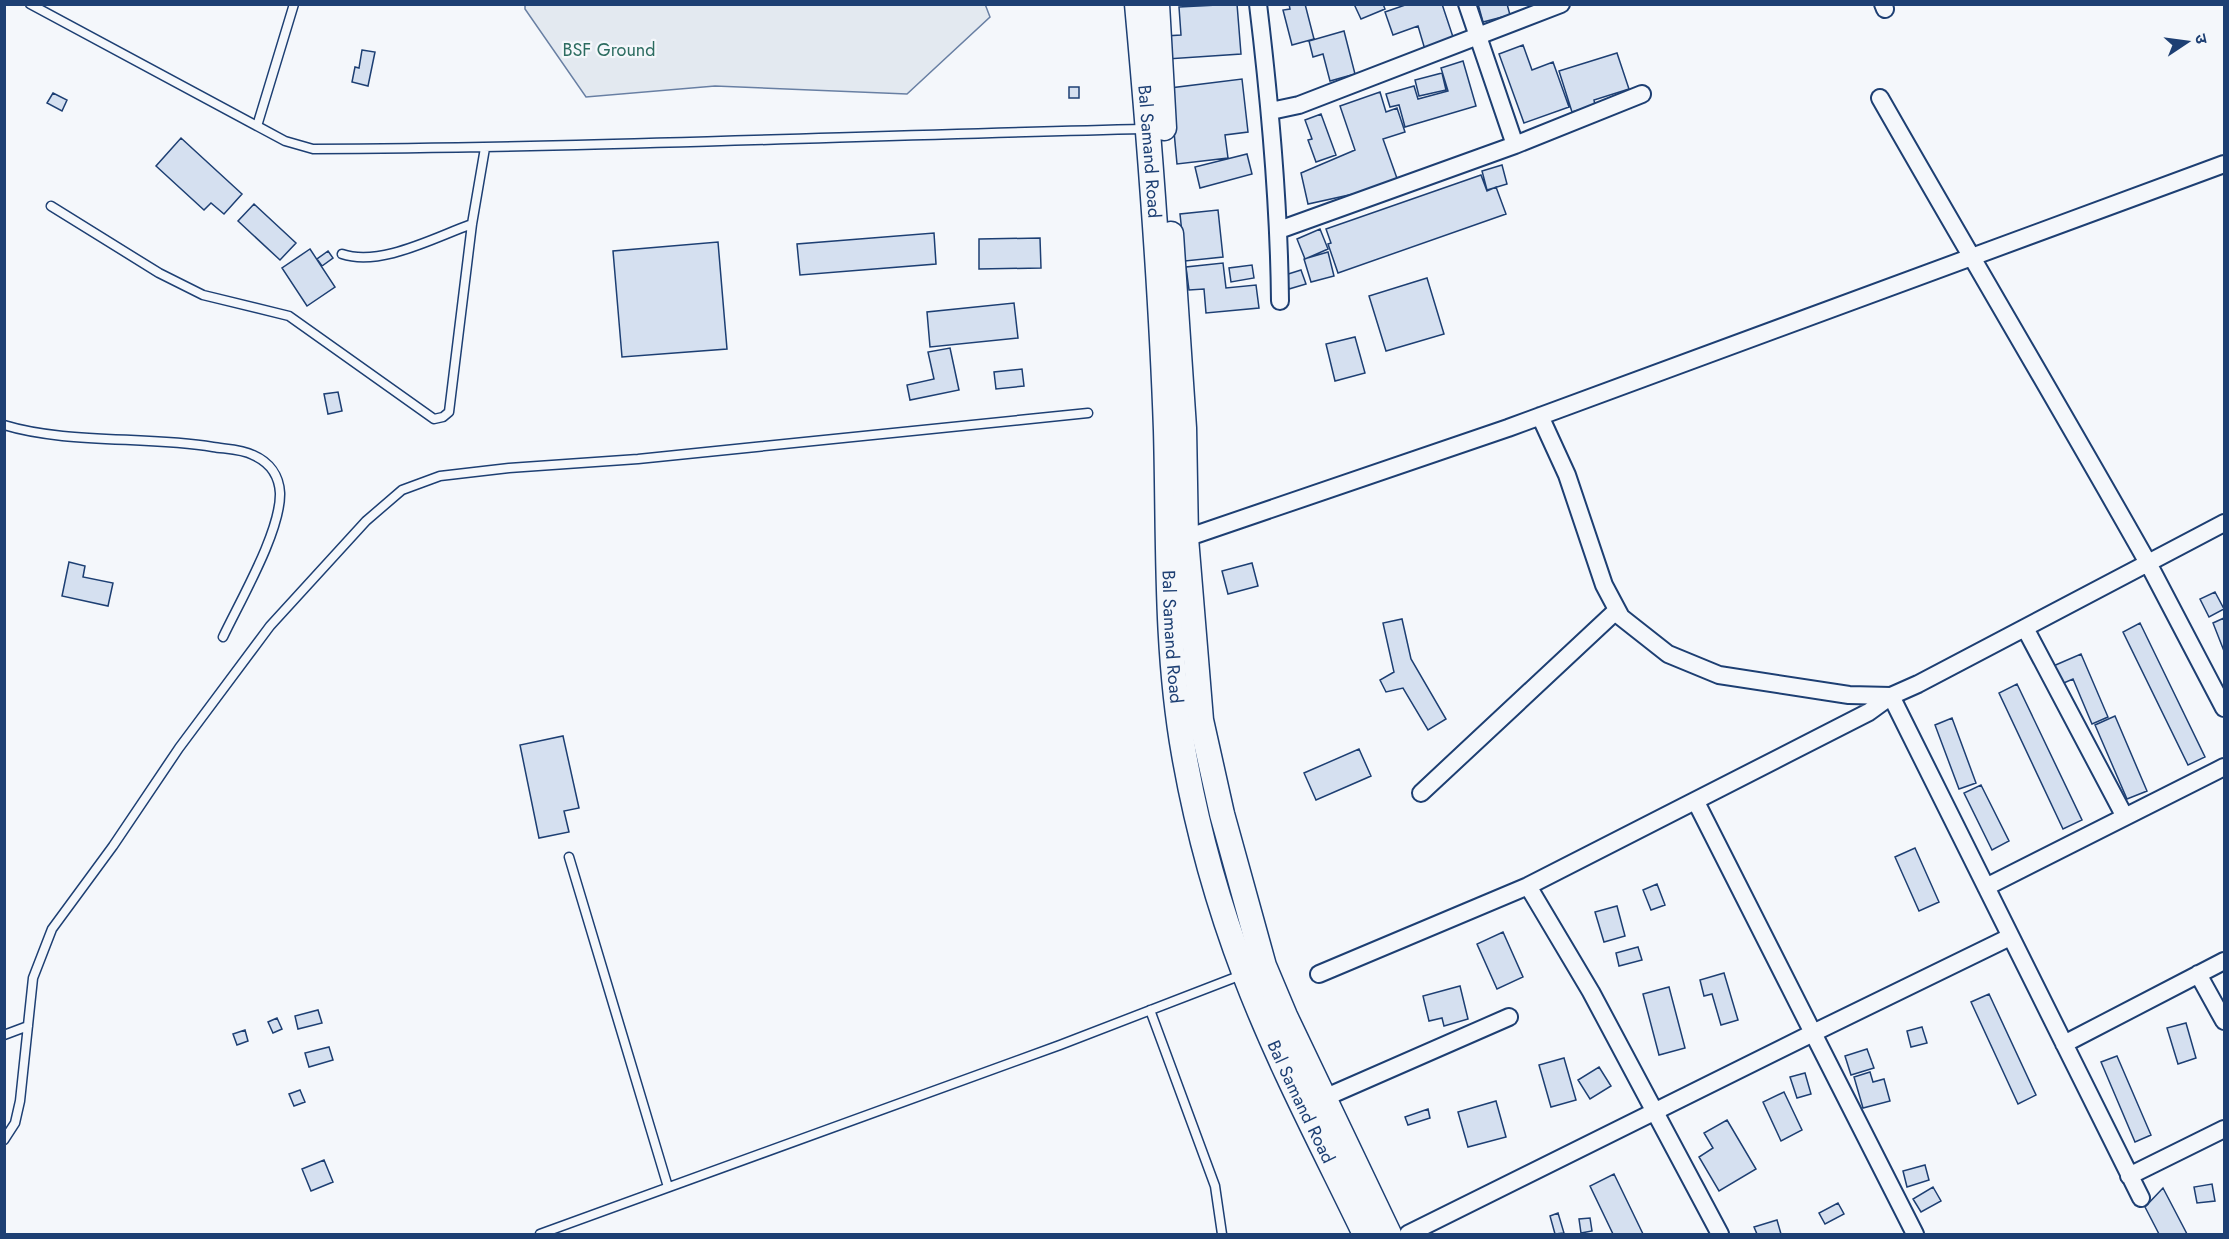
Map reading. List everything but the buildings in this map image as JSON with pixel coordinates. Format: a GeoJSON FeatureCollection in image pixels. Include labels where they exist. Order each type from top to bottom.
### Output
{"type":"FeatureCollection","features":[{"type":"Feature","properties":{"kind":"main road","name":"Bal Samand Road"},"geometry":{"type":"LineString","coordinates":[[1137,4],[1156,128],[1184,428],[1186,537],[1201,720],[1222,814],[1264,966],[1389,1234]]}},
{"type":"Feature","properties":{"kind":"main road","name":"Bal Samand Road"},"geometry":{"type":"LineString","coordinates":[[1157,4],[1156,128],[1166,430],[1168,608],[1172,665],[1184,757],[1244,974],[1291,1080],[1365,1234]]}},
{"type":"Feature","properties":{"kind":"street"},"geometry":{"type":"LineString","coordinates":[[1258,4],[1271,111],[1279,231],[1280,301]]}},
{"type":"Feature","properties":{"kind":"street"},"geometry":{"type":"LineString","coordinates":[[1467,4],[1515,145]]}},
{"type":"Feature","properties":{"kind":"street"},"geometry":{"type":"LineString","coordinates":[[1271,111],[1299,105],[1561,4]]}},
{"type":"Feature","properties":{"kind":"street"},"geometry":{"type":"LineString","coordinates":[[1279,231],[1515,145],[1642,94]]}},
{"type":"Feature","properties":{"kind":"street"},"geometry":{"type":"LineString","coordinates":[[1880,98],[1972,259],[2038,368],[2148,563],[2224,708]]}},
{"type":"Feature","properties":{"kind":"street"},"geometry":{"type":"LineString","coordinates":[[1186,537],[1540,416],[1972,259],[2224,164]]}},
{"type":"Feature","properties":{"kind":"street"},"geometry":{"type":"LineString","coordinates":[[1540,416],[1567,475],[1604,585],[1621,617],[1668,654],[1719,675],[1849,695],[1891,696]]}},
{"type":"Feature","properties":{"kind":"street"},"geometry":{"type":"LineString","coordinates":[[1319,974],[1528,886],[1869,712],[1891,696],[2224,523]]}},
{"type":"Feature","properties":{"kind":"street"},"geometry":{"type":"LineString","coordinates":[[1421,793],[1617,610]]}},
{"type":"Feature","properties":{"kind":"street"},"geometry":{"type":"LineString","coordinates":[[2025,628],[2125,817]]}},
{"type":"Feature","properties":{"kind":"street"},"geometry":{"type":"LineString","coordinates":[[1891,696],[2141,1198]]}},
{"type":"Feature","properties":{"kind":"street"},"geometry":{"type":"LineString","coordinates":[[1986,887],[2224,767]]}},
{"type":"Feature","properties":{"kind":"street"},"geometry":{"type":"LineString","coordinates":[[1696,802],[1915,1234]]}},
{"type":"Feature","properties":{"kind":"street"},"geometry":{"type":"LineString","coordinates":[[1528,886],[1592,992],[1720,1234]]}},
{"type":"Feature","properties":{"kind":"street"},"geometry":{"type":"LineString","coordinates":[[1408,1234],[2010,937]]}},
{"type":"Feature","properties":{"kind":"street"},"geometry":{"type":"LineString","coordinates":[[2064,1044],[2224,961]]}},
{"type":"Feature","properties":{"kind":"street"},"geometry":{"type":"LineString","coordinates":[[2198,975],[2224,1022]]}},
{"type":"Feature","properties":{"kind":"street"},"geometry":{"type":"LineString","coordinates":[[1324,1098],[1509,1017]]}},
{"type":"Feature","properties":{"kind":"street"},"geometry":{"type":"LineString","coordinates":[[2129,1176],[2224,1129]]}},
{"type":"Feature","properties":{"kind":"lane"},"geometry":{"type":"LineString","coordinates":[[30,4],[285,141],[313,149],[485,148],[1156,128]]}},
{"type":"Feature","properties":{"kind":"lane"},"geometry":{"type":"LineString","coordinates":[[256,126],[294,4]]}},
{"type":"Feature","properties":{"kind":"lane"},"geometry":{"type":"LineString","coordinates":[[51,206],[159,273],[203,295],[290,316],[434,418],[443,417],[449,412],[472,224],[485,148]]}},
{"type":"Feature","properties":{"kind":"lane"},"geometry":{"type":"LineString","coordinates":[[342,254],[362,259],[382,256],[472,224]]}},
{"type":"Feature","properties":{"kind":"lane"},"geometry":{"type":"LineString","coordinates":[[4,1140],[15,1123],[20,1101],[33,978],[52,929],[113,846],[179,748],[270,626],[366,521],[402,490],[440,476],[509,468],[638,459],[1088,413]]}},
{"type":"Feature","properties":{"kind":"lane"},"geometry":{"type":"LineString","coordinates":[[4,425],[48,433],[196,444],[251,453],[268,463],[277,478],[280,492],[279,509],[260,559],[223,637]]}},
{"type":"Feature","properties":{"kind":"lane"},"geometry":{"type":"LineString","coordinates":[[569,857],[668,1187]]}},
{"type":"Feature","properties":{"kind":"lane"},"geometry":{"type":"LineString","coordinates":[[540,1234],[1244,974]]}},
{"type":"Feature","properties":{"kind":"lane"},"geometry":{"type":"LineString","coordinates":[[1150,1010],[1215,1186],[1222,1234]]}},
{"type":"Feature","properties":{"kind":"lane"},"geometry":{"type":"LineString","coordinates":[[4,1035],[28,1026]]}},
{"type":"Feature","properties":{"kind":"green space","name":"BSF Ground"},"geometry":{"type":"Polygon","coordinates":[[[985,4],[990,17],[907,94],[715,86],[586,97],[525,9],[525,5],[985,4]]]}}]}
